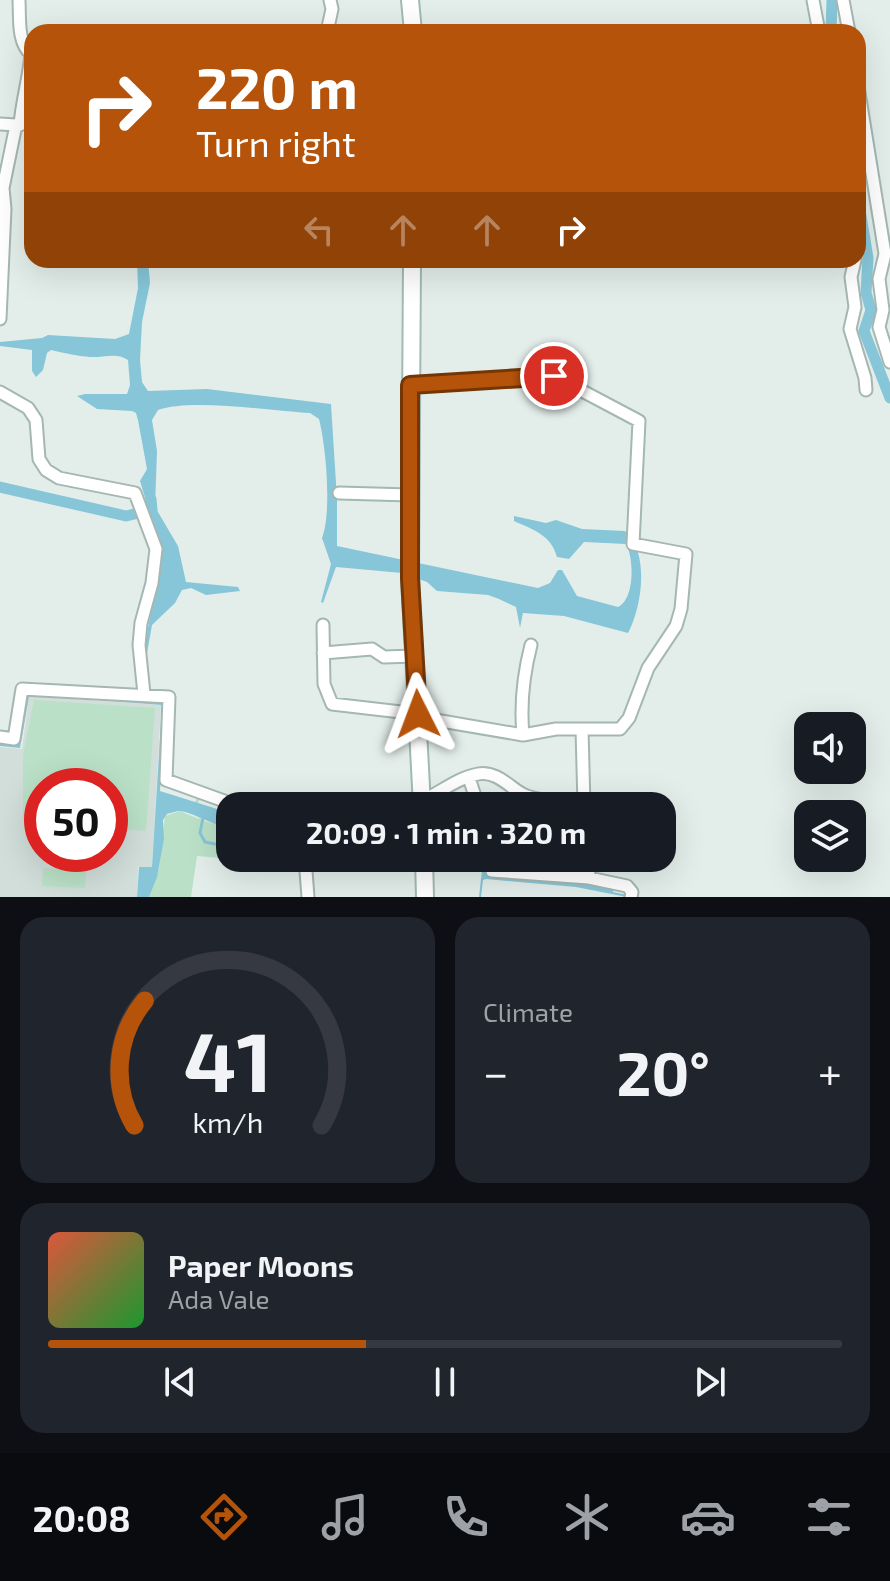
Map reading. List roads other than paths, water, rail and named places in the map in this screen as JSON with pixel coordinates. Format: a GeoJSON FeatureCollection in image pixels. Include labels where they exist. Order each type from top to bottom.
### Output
{"type":"FeatureCollection","features":[{"type":"Feature","properties":{"kind":"main road"},"geometry":{"type":"LineString","coordinates":[[410,0],[412,24]]}},
{"type":"Feature","properties":{"kind":"main road"},"geometry":{"type":"LineString","coordinates":[[412,268],[410,578],[421,792]]}},
{"type":"Feature","properties":{"kind":"main road"},"geometry":{"type":"LineString","coordinates":[[424,872],[425,897]]}},
{"type":"Feature","properties":{"kind":"street"},"geometry":{"type":"LineString","coordinates":[[18,0],[24,43]]}},
{"type":"Feature","properties":{"kind":"street"},"geometry":{"type":"LineString","coordinates":[[329,24],[332,9],[330,0]]}},
{"type":"Feature","properties":{"kind":"street"},"geometry":{"type":"LineString","coordinates":[[813,0],[818,24]]}},
{"type":"Feature","properties":{"kind":"street"},"geometry":{"type":"LineString","coordinates":[[843,0],[848,24]]}},
{"type":"Feature","properties":{"kind":"street"},"geometry":{"type":"LineString","coordinates":[[0,319],[5,209],[3,188],[23,125],[24,94]]}},
{"type":"Feature","properties":{"kind":"street"},"geometry":{"type":"LineString","coordinates":[[0,124],[23,125]]}},
{"type":"Feature","properties":{"kind":"street"},"geometry":{"type":"LineString","coordinates":[[866,136],[885,254],[879,279],[883,310],[879,327],[890,362]]}},
{"type":"Feature","properties":{"kind":"street"},"geometry":{"type":"LineString","coordinates":[[853,268],[851,277],[855,307],[850,329],[866,390]]}},
{"type":"Feature","properties":{"kind":"street"},"geometry":{"type":"LineString","coordinates":[[323,625],[324,684],[332,704],[418,715],[523,735],[556,729],[616,731],[624,727],[648,668],[676,626],[681,609],[686,554],[633,544],[639,421],[554,376],[410,385]]}},
{"type":"Feature","properties":{"kind":"street"},"geometry":{"type":"LineString","coordinates":[[0,392],[28,408],[36,420],[39,459],[46,470],[59,478],[135,493],[156,549],[139,645],[144,694]]}},
{"type":"Feature","properties":{"kind":"street"},"geometry":{"type":"LineString","coordinates":[[339,493],[410,495]]}},
{"type":"Feature","properties":{"kind":"street"},"geometry":{"type":"LineString","coordinates":[[523,735],[520,707],[523,676],[531,645]]}},
{"type":"Feature","properties":{"kind":"street"},"geometry":{"type":"LineString","coordinates":[[323,653],[372,649],[384,657],[414,656]]}},
{"type":"Feature","properties":{"kind":"street"},"geometry":{"type":"LineString","coordinates":[[0,737],[14,739],[22,689],[169,697],[166,780],[216,798]]}},
{"type":"Feature","properties":{"kind":"street"},"geometry":{"type":"LineString","coordinates":[[582,729],[583,792]]}},
{"type":"Feature","properties":{"kind":"street"},"geometry":{"type":"LineString","coordinates":[[440,792],[456,781],[481,774],[510,782],[521,792]]}},
{"type":"Feature","properties":{"kind":"street"},"geometry":{"type":"LineString","coordinates":[[469,778],[474,792]]}},
{"type":"Feature","properties":{"kind":"street"},"geometry":{"type":"LineString","coordinates":[[306,872],[308,897]]}},
{"type":"Feature","properties":{"kind":"street"},"geometry":{"type":"LineString","coordinates":[[506,872],[589,878],[627,886],[632,892],[631,897]]}},
{"type":"Feature","properties":{"kind":"street"},"geometry":{"type":"LineString","coordinates":[[589,872],[589,878]]}},
{"type":"Feature","properties":{"kind":"water"},"geometry":{"type":"Polygon","coordinates":[[[137,268],[149,268],[150,283],[142,322],[140,360],[142,382],[148,391],[207,389],[331,404],[337,546],[538,588],[550,583],[558,570],[562,570],[577,596],[618,607],[624,603],[630,587],[631,559],[626,544],[584,542],[569,559],[557,557],[546,538],[514,521],[514,516],[546,523],[556,520],[582,529],[625,531],[633,541],[641,566],[640,595],[628,633],[564,616],[523,613],[520,628],[516,607],[499,599],[488,595],[437,591],[427,582],[402,573],[336,567],[321,602],[331,564],[322,538],[327,512],[327,479],[319,419],[310,413],[190,405],[158,410],[152,420],[157,451],[155,507],[178,546],[186,582],[238,587],[240,591],[206,595],[191,588],[182,590],[175,603],[152,625],[146,659],[145,646],[161,550],[140,481],[147,469],[138,420],[132,411],[97,409],[77,396],[127,394],[130,385],[128,360],[119,356],[90,357],[51,350],[47,353],[43,370],[36,377],[32,371],[32,350],[0,346],[0,342],[48,335],[115,339],[129,334],[138,288],[137,268]]]}},
{"type":"Feature","properties":{"kind":"water"},"geometry":{"type":"Polygon","coordinates":[[[27,694],[161,700],[164,705],[160,791],[216,809],[216,825],[184,812],[167,814],[163,820],[164,839],[157,877],[149,897],[137,897],[139,867],[152,867],[162,705],[32,695],[29,697],[20,748],[0,746],[0,743],[18,745],[27,694]]]}},
{"type":"Feature","properties":{"kind":"water"},"geometry":{"type":"Polygon","coordinates":[[[482,872],[585,882],[627,895],[486,879],[483,880],[479,897],[482,872]]]}},
{"type":"Feature","properties":{"kind":"waterway"},"geometry":{"type":"LineString","coordinates":[[831,24],[832,0]]}},
{"type":"Feature","properties":{"kind":"waterway"},"geometry":{"type":"LineString","coordinates":[[866,246],[866,293],[871,310],[864,331],[890,398]]}},
{"type":"Feature","properties":{"kind":"waterway"},"geometry":{"type":"LineString","coordinates":[[0,487],[126,516],[152,510],[151,499]]}},
{"type":"Feature","properties":{"kind":"waterway"},"geometry":{"type":"LineString","coordinates":[[203,818],[200,833],[205,842],[216,844]]}}]}
